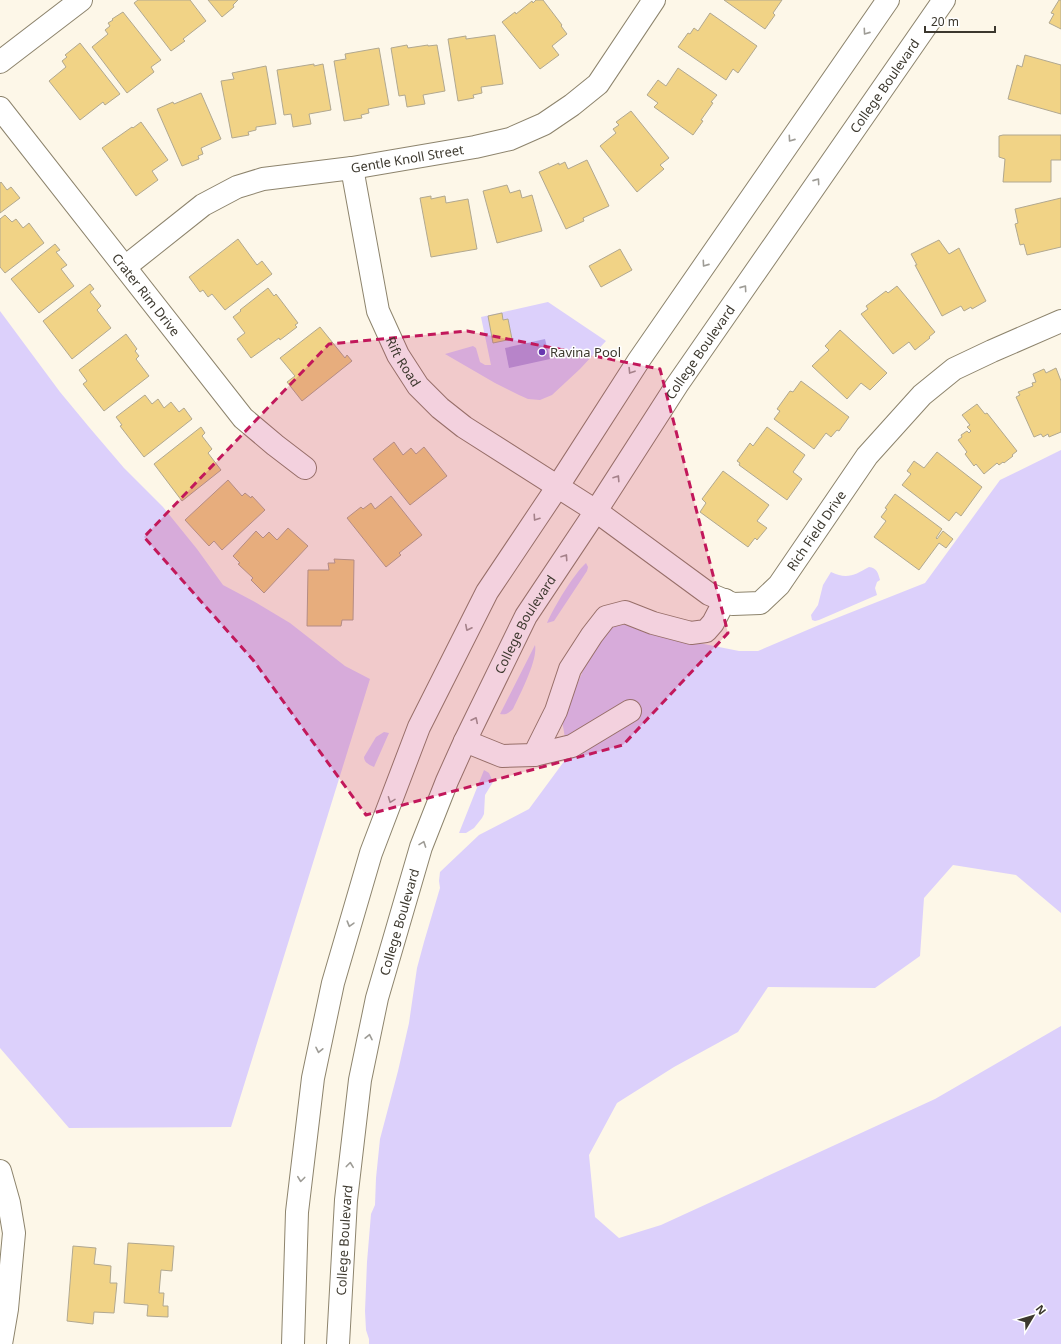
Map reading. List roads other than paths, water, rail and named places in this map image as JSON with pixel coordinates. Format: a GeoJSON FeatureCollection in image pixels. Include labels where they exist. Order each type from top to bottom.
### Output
{"type":"FeatureCollection","features":[{"type":"Feature","properties":{"kind":"main road"},"geometry":{"type":"LineString","coordinates":[[0,62],[81,0]]}},
{"type":"Feature","properties":{"kind":"main road","name":"Gentle Knoll Street"},"geometry":{"type":"LineString","coordinates":[[125,266],[203,205],[237,187],[263,179],[352,168],[475,147],[510,139],[544,124],[572,105],[598,84],[654,0]]}},
{"type":"Feature","properties":{"kind":"main road"},"geometry":{"type":"LineString","coordinates":[[293,1344],[297,1212],[313,1078],[333,983],[371,853],[419,728],[486,592],[558,486],[638,360],[888,0]]}},
{"type":"Feature","properties":{"kind":"main road","name":"College Boulevard"},"geometry":{"type":"LineString","coordinates":[[338,1344],[346,1200],[360,1080],[377,998],[422,847],[447,781],[465,741],[526,616],[677,385],[944,0]]}},
{"type":"Feature","properties":{"kind":"main road","name":"Crater Rim Drive"},"geometry":{"type":"LineString","coordinates":[[0,108],[243,418],[305,468]]}},
{"type":"Feature","properties":{"kind":"main road","name":"Rift Road"},"geometry":{"type":"LineString","coordinates":[[352,168],[378,312],[398,356],[418,386],[440,408],[464,427],[519,463],[558,486]]}},
{"type":"Feature","properties":{"kind":"main road","name":"Rich Field Drive"},"geometry":{"type":"LineString","coordinates":[[558,486],[596,511],[709,594],[733,604],[760,603],[779,585],[867,456],[922,395],[954,369],[1061,321]]}},
{"type":"Feature","properties":{"kind":"main road"},"geometry":{"type":"LineString","coordinates":[[534,755],[556,711],[570,669],[592,635],[606,617],[625,612],[653,623],[691,633],[706,631],[713,623],[725,600]]}},
{"type":"Feature","properties":{"kind":"main road"},"geometry":{"type":"LineString","coordinates":[[465,741],[502,756],[534,755],[572,746],[630,711]]}},
{"type":"Feature","properties":{"kind":"main road"},"geometry":{"type":"LineString","coordinates":[[0,1171],[9,1203],[14,1233],[7,1309],[1,1344]]}},
{"type":"Feature","properties":{"kind":"place","name":"Ravina Pool"},"geometry":{"type":"Point","coordinates":[542,352]}}]}
